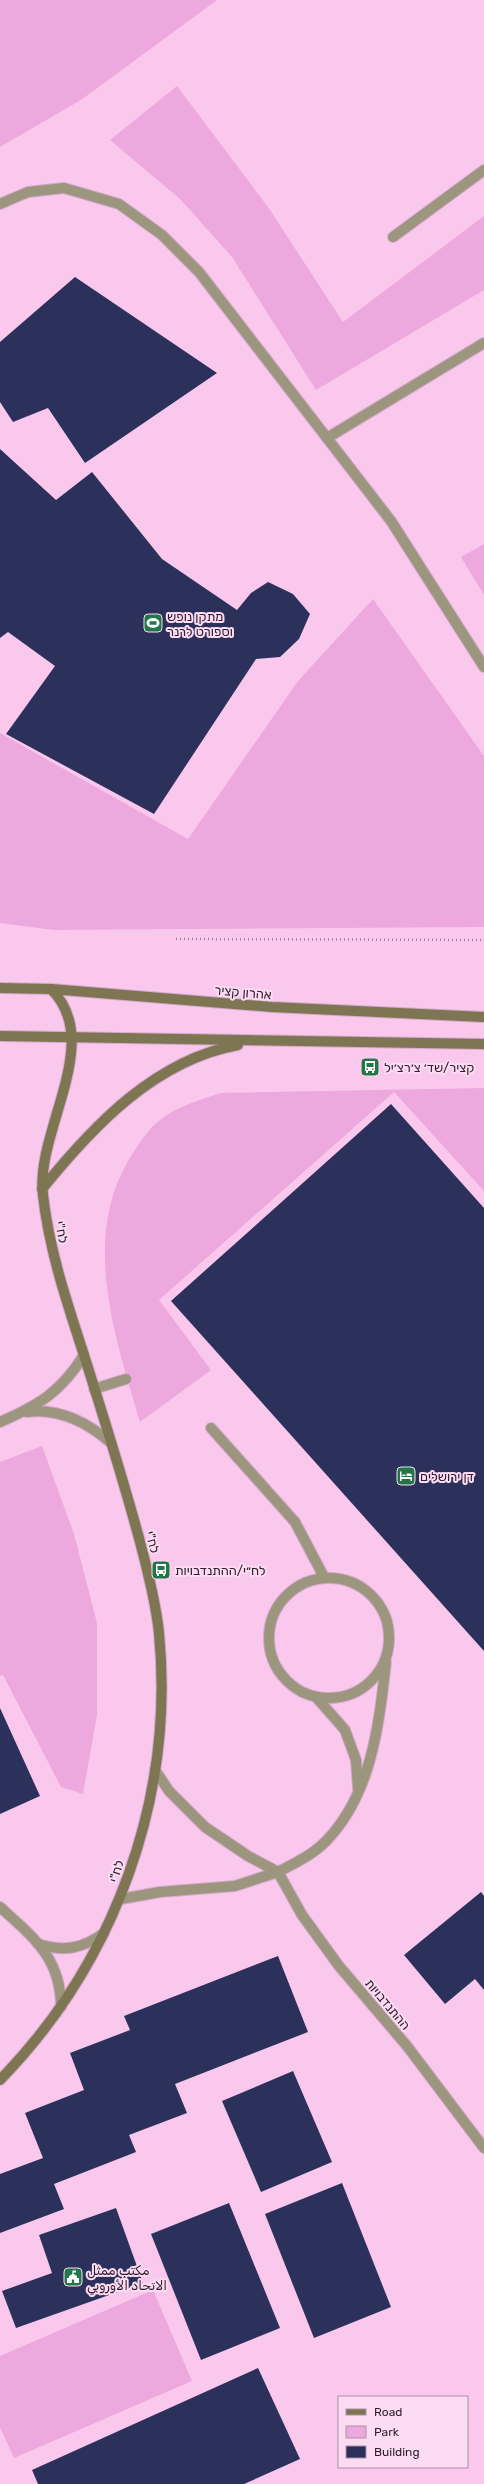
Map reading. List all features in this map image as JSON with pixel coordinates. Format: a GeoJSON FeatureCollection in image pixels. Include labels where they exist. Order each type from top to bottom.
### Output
{"type":"FeatureCollection","features":[{"type":"Feature","properties":{"kind":"street"},"geometry":{"type":"LineString","coordinates":[[393,236],[484,170]]}},
{"type":"Feature","properties":{"kind":"street"},"geometry":{"type":"LineString","coordinates":[[0,204],[28,192],[64,188],[119,204],[162,235],[199,272],[390,521],[484,667]]}},
{"type":"Feature","properties":{"kind":"street"},"geometry":{"type":"LineString","coordinates":[[327,438],[484,342]]}},
{"type":"Feature","properties":{"kind":"street"},"geometry":{"type":"LineString","coordinates":[[0,982],[51,988]]}},
{"type":"Feature","properties":{"kind":"street","name":"אהרון קציר"},"geometry":{"type":"LineString","coordinates":[[0,988],[51,988],[272,1008],[484,1017]]}},
{"type":"Feature","properties":{"kind":"street","name":"לח\"י"},"geometry":{"type":"LineString","coordinates":[[0,2080],[21,2058],[61,2007],[105,1933],[121,1899],[143,1826],[155,1770],[162,1686],[159,1631],[140,1540],[53,1254],[42,1189],[43,1164],[66,1081],[71,1037],[68,1012],[51,988]]}},
{"type":"Feature","properties":{"kind":"street"},"geometry":{"type":"LineString","coordinates":[[0,1036],[484,1044]]}},
{"type":"Feature","properties":{"kind":"street"},"geometry":{"type":"LineString","coordinates":[[42,1189],[71,1154],[105,1120],[159,1077],[201,1055],[225,1047],[274,1041]]}},
{"type":"Feature","properties":{"kind":"street"},"geometry":{"type":"LineString","coordinates":[[0,1422],[41,1403],[56,1390],[84,1355]]}},
{"type":"Feature","properties":{"kind":"street"},"geometry":{"type":"LineString","coordinates":[[94,1389],[126,1379]]}},
{"type":"Feature","properties":{"kind":"street"},"geometry":{"type":"LineString","coordinates":[[23,1412],[37,1410],[61,1414],[86,1424],[111,1442]]}},
{"type":"Feature","properties":{"kind":"street"},"geometry":{"type":"LineString","coordinates":[[212,1428],[295,1522],[324,1577]]}},
{"type":"Feature","properties":{"kind":"street"},"geometry":{"type":"LineString","coordinates":[[121,1899],[160,1892],[235,1886],[278,1872],[303,1859],[326,1841],[347,1816],[359,1795],[373,1749],[380,1712],[387,1654],[389,1634],[385,1615],[375,1599],[360,1587],[343,1579],[324,1577],[305,1582],[289,1592],[276,1606],[269,1624],[268,1643],[274,1662],[283,1678],[298,1690],[316,1697],[334,1698],[346,1695],[368,1684],[380,1670],[387,1654]]}},
{"type":"Feature","properties":{"kind":"street"},"geometry":{"type":"LineString","coordinates":[[316,1697],[345,1730],[356,1760],[359,1795]]}},
{"type":"Feature","properties":{"kind":"street"},"geometry":{"type":"LineString","coordinates":[[155,1770],[169,1791],[201,1823],[248,1856],[278,1872]]}},
{"type":"Feature","properties":{"kind":"street","name":"ההתנדבויות"},"geometry":{"type":"LineString","coordinates":[[278,1872],[302,1916],[339,1966],[407,2046],[484,2148]]}},
{"type":"Feature","properties":{"kind":"street"},"geometry":{"type":"LineString","coordinates":[[0,1907],[47,1954],[57,1974],[61,2007]]}},
{"type":"Feature","properties":{"kind":"street"},"geometry":{"type":"LineString","coordinates":[[38,1944],[51,1948],[73,1949],[93,1941],[105,1933]]}},
{"type":"Feature","properties":{"kind":"path"},"geometry":{"type":"LineString","coordinates":[[176,939],[484,940]]}},
{"type":"Feature","properties":{"kind":"green space"},"geometry":{"type":"Polygon","coordinates":[[[0,0],[217,0],[81,100],[0,147],[0,0]]]}},
{"type":"Feature","properties":{"kind":"green space"},"geometry":{"type":"Polygon","coordinates":[[[177,86],[268,207],[343,322],[484,216],[484,290],[316,390],[232,257],[181,200],[110,140],[177,86]]]}},
{"type":"Feature","properties":{"kind":"green space"},"geometry":{"type":"Polygon","coordinates":[[[484,544],[484,595],[461,557],[484,544]]]}},
{"type":"Feature","properties":{"kind":"green space"},"geometry":{"type":"Polygon","coordinates":[[[373,599],[484,756],[484,927],[54,930],[0,923],[0,733],[188,839],[298,681],[373,599]]]}},
{"type":"Feature","properties":{"kind":"green space"},"geometry":{"type":"Polygon","coordinates":[[[484,1088],[484,1191],[394,1092],[159,1300],[211,1370],[140,1422],[113,1321],[107,1286],[105,1251],[108,1218],[117,1185],[133,1153],[156,1123],[181,1107],[221,1093],[484,1088]]]}},
{"type":"Feature","properties":{"kind":"green space"},"geometry":{"type":"Polygon","coordinates":[[[42,1446],[74,1534],[97,1623],[97,1715],[83,1794],[61,1787],[3,1675],[0,1676],[0,1462],[42,1446]]]}},
{"type":"Feature","properties":{"kind":"green space"},"geometry":{"type":"Polygon","coordinates":[[[153,2290],[192,2381],[14,2458],[0,2427],[0,2356],[153,2290]]]}},
{"type":"Feature","properties":{"kind":"building"},"geometry":{"type":"Polygon","coordinates":[[[75,277],[217,373],[85,463],[48,408],[13,422],[0,402],[0,342],[75,277]]]}},
{"type":"Feature","properties":{"kind":"building","name":"מתקן נופש וספורט לרנר"},"geometry":{"type":"Polygon","coordinates":[[[0,449],[56,500],[92,472],[162,559],[237,610],[251,593],[268,582],[293,594],[310,614],[299,639],[280,657],[256,659],[154,814],[6,734],[55,666],[8,632],[0,638],[0,449]]]}},
{"type":"Feature","properties":{"kind":"building","name":"דן ירושלים"},"geometry":{"type":"Polygon","coordinates":[[[391,1104],[484,1208],[484,1651],[171,1301],[391,1104]]]}},
{"type":"Feature","properties":{"kind":"building"},"geometry":{"type":"Polygon","coordinates":[[[0,1708],[40,1796],[0,1814],[0,1708]]]}},
{"type":"Feature","properties":{"kind":"building"},"geometry":{"type":"Polygon","coordinates":[[[481,1892],[484,1896],[484,1990],[475,1979],[445,2004],[404,1955],[481,1892]]]}},
{"type":"Feature","properties":{"kind":"building"},"geometry":{"type":"Polygon","coordinates":[[[278,1956],[308,2032],[175,2084],[187,2113],[129,2135],[136,2152],[54,2184],[64,2209],[0,2233],[0,2174],[43,2158],[25,2113],[84,2090],[70,2053],[130,2030],[124,2016],[278,1956]]]}},
{"type":"Feature","properties":{"kind":"building"},"geometry":{"type":"Polygon","coordinates":[[[293,2071],[332,2162],[261,2192],[222,2101],[293,2071]]]}},
{"type":"Feature","properties":{"kind":"building"},"geometry":{"type":"Polygon","coordinates":[[[342,2183],[391,2307],[314,2338],[265,2214],[342,2183]]]}},
{"type":"Feature","properties":{"kind":"building"},"geometry":{"type":"Polygon","coordinates":[[[229,2203],[280,2328],[201,2360],[151,2234],[229,2203]]]}},
{"type":"Feature","properties":{"kind":"building"},"geometry":{"type":"Polygon","coordinates":[[[116,2208],[143,2283],[16,2328],[2,2291],[52,2273],[39,2235],[116,2208]]]}},
{"type":"Feature","properties":{"kind":"building"},"geometry":{"type":"Polygon","coordinates":[[[258,2368],[300,2459],[244,2484],[38,2484],[32,2470],[258,2368]]]}},
{"type":"Feature","properties":{"kind":"place","name":"מתקן נופש וספורט לרנר"},"geometry":{"type":"Point","coordinates":[153,623]}},
{"type":"Feature","properties":{"kind":"place","name":"קציר/שד׳ צ׳רצ׳יל"},"geometry":{"type":"Point","coordinates":[370,1067]}},
{"type":"Feature","properties":{"kind":"place","name":"דן ירושלים"},"geometry":{"type":"Point","coordinates":[406,1476]}},
{"type":"Feature","properties":{"kind":"place","name":"לח״י/ההתנדבויות"},"geometry":{"type":"Point","coordinates":[161,1570]}},
{"type":"Feature","properties":{"kind":"place","name":"مكتب ممثل الاتحاد الأوروبي"},"geometry":{"type":"Point","coordinates":[73,2277]}}]}
